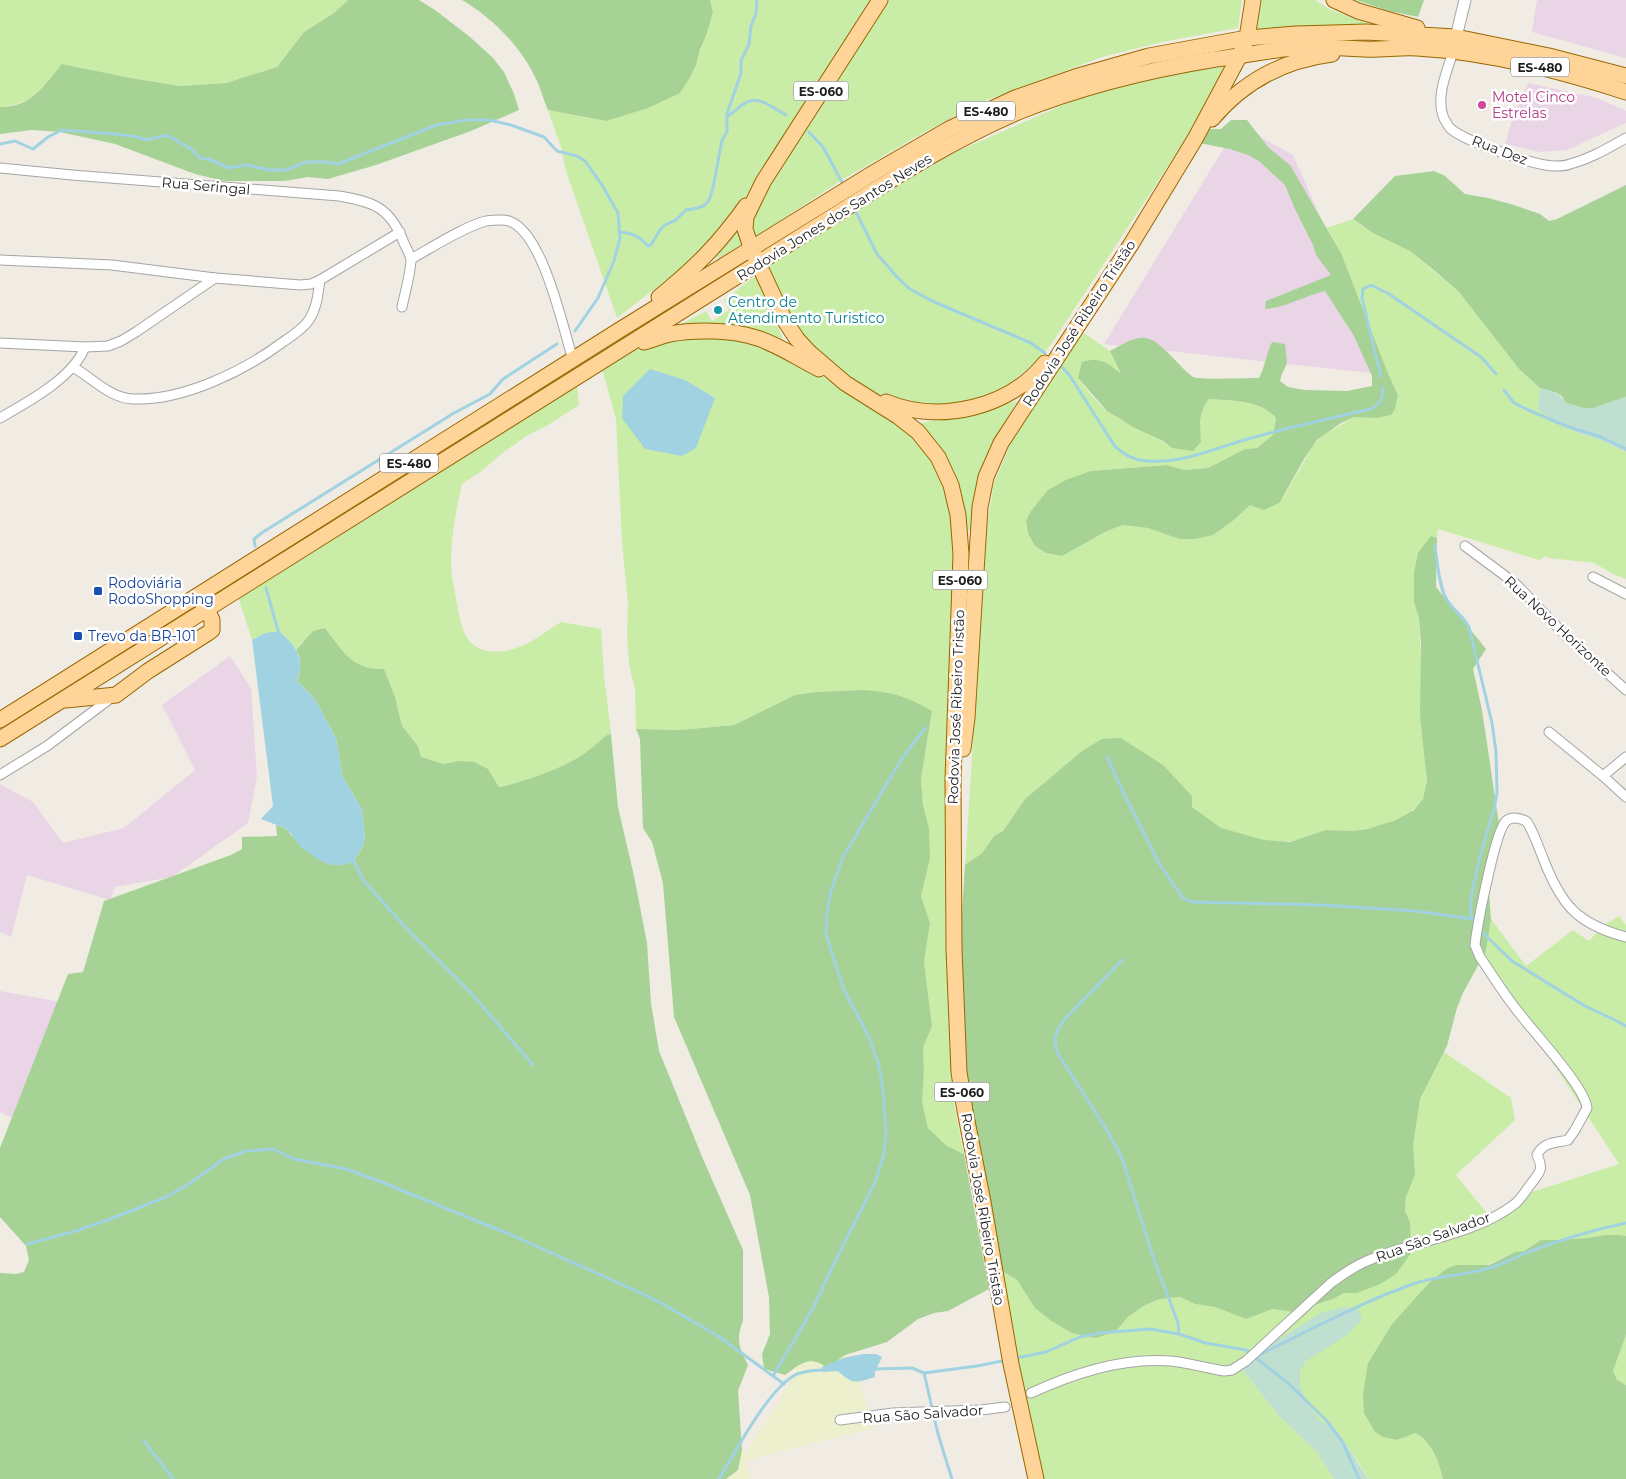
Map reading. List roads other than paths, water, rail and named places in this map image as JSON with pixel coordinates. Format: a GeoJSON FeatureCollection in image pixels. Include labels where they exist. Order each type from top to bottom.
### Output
{"type":"FeatureCollection","features":[{"type":"Feature","properties":{"kind":"main road","name":"Rodovia José Ribeiro Tristão"},"geometry":{"type":"LineString","coordinates":[[880,0],[763,182],[746,217],[745,229],[755,256],[785,321],[797,339],[810,353],[850,386],[899,416],[918,432],[938,456],[952,486],[958,515],[961,554],[953,779],[954,949],[960,1080],[1011,1364],[1036,1479]]}},
{"type":"Feature","properties":{"kind":"main road","name":"Rodovia José Ribeiro Tristão"},"geometry":{"type":"LineString","coordinates":[[953,816],[960,780],[967,718],[980,507],[986,478],[1002,443],[1130,246],[1195,139],[1240,56],[1247,38],[1254,0]]}},
{"type":"Feature","properties":{"kind":"main road"},"geometry":{"type":"LineString","coordinates":[[1334,0],[1358,11],[1453,42]]}},
{"type":"Feature","properties":{"kind":"main road","name":"Rodovia Jones dos Santos Neves"},"geometry":{"type":"LineString","coordinates":[[0,739],[574,377],[621,350],[883,167],[949,129],[1006,102],[1075,77],[1149,56],[1247,38],[1296,34],[1366,32],[1453,42],[1549,56],[1626,76]]}},
{"type":"Feature","properties":{"kind":"main road","name":"Rodovia Jones dos Santos Neves"},"geometry":{"type":"LineString","coordinates":[[0,720],[127,638],[199,596],[618,331],[755,256],[955,142],[1018,112],[1115,79],[1182,65],[1285,49],[1320,46],[1364,49],[1416,48],[1453,42],[1626,92]]}},
{"type":"Feature","properties":{"kind":"main road"},"geometry":{"type":"LineString","coordinates":[[1195,139],[1219,111],[1239,93],[1250,84],[1275,70],[1298,60],[1364,49]]}},
{"type":"Feature","properties":{"kind":"main road"},"geometry":{"type":"LineString","coordinates":[[618,331],[685,276],[711,251],[727,233],[763,182]]}},
{"type":"Feature","properties":{"kind":"main road"},"geometry":{"type":"LineString","coordinates":[[621,350],[668,334],[681,332],[720,332],[745,335],[758,339],[850,386],[899,407],[952,411],[976,406],[1011,392],[1034,376],[1080,321]]}},
{"type":"Feature","properties":{"kind":"main road"},"geometry":{"type":"LineString","coordinates":[[62,700],[116,694],[212,630],[212,620],[208,609],[199,596]]}},
{"type":"Feature","properties":{"kind":"street","name":"Rua Dez"},"geometry":{"type":"LineString","coordinates":[[1464,0],[1453,42],[1441,103],[1443,116],[1450,128],[1502,152],[1534,163],[1555,166],[1570,164],[1595,155],[1626,138]]}},
{"type":"Feature","properties":{"kind":"street","name":"Rua Seringal"},"geometry":{"type":"LineString","coordinates":[[0,168],[345,197],[372,203],[380,208],[392,220],[400,232],[411,259]]}},
{"type":"Feature","properties":{"kind":"street"},"geometry":{"type":"LineString","coordinates":[[402,307],[411,259],[467,229],[486,222],[510,221],[520,227],[537,250],[547,273],[573,360]]}},
{"type":"Feature","properties":{"kind":"street"},"geometry":{"type":"LineString","coordinates":[[0,260],[112,265],[215,278],[300,285],[311,284],[320,280],[400,232]]}},
{"type":"Feature","properties":{"kind":"street"},"geometry":{"type":"LineString","coordinates":[[0,343],[85,347],[108,346],[121,341],[173,308],[215,278]]}},
{"type":"Feature","properties":{"kind":"street"},"geometry":{"type":"LineString","coordinates":[[73,367],[116,395],[132,399],[178,394],[227,376],[259,360],[298,331],[308,322],[313,314],[318,299],[320,280]]}},
{"type":"Feature","properties":{"kind":"street"},"geometry":{"type":"LineString","coordinates":[[0,418],[26,403],[64,376],[73,367],[85,347]]}},
{"type":"Feature","properties":{"kind":"street","name":"Rua Novo Horizonte"},"geometry":{"type":"LineString","coordinates":[[1465,546],[1516,584],[1562,633],[1626,690]]}},
{"type":"Feature","properties":{"kind":"street"},"geometry":{"type":"LineString","coordinates":[[1593,577],[1626,594]]}},
{"type":"Feature","properties":{"kind":"street"},"geometry":{"type":"LineString","coordinates":[[0,775],[46,746],[116,694]]}},
{"type":"Feature","properties":{"kind":"street"},"geometry":{"type":"LineString","coordinates":[[1549,732],[1603,776],[1626,798]]}},
{"type":"Feature","properties":{"kind":"street"},"geometry":{"type":"LineString","coordinates":[[1603,776],[1626,757]]}},
{"type":"Feature","properties":{"kind":"street","name":"Rua São Salvador"},"geometry":{"type":"LineString","coordinates":[[1031,1393],[1069,1377],[1128,1363],[1169,1361],[1228,1371],[1242,1364],[1343,1274],[1373,1258],[1483,1222],[1517,1202],[1541,1168],[1537,1155],[1538,1152],[1549,1143],[1568,1140],[1587,1110],[1587,1102],[1574,1082],[1517,1010],[1480,957],[1475,945],[1493,856],[1504,824],[1510,819],[1518,818],[1528,822],[1552,882],[1569,907],[1589,923],[1605,931],[1626,937]]}},
{"type":"Feature","properties":{"kind":"street","name":"Rua São Salvador"},"geometry":{"type":"LineString","coordinates":[[840,1420],[893,1413],[973,1410],[1005,1406]]}},
{"type":"Feature","properties":{"kind":"water"},"geometry":{"type":"Polygon","coordinates":[[[650,369],[685,380],[715,398],[696,448],[682,456],[645,449],[622,418],[623,396],[650,369]]]}},
{"type":"Feature","properties":{"kind":"water"},"geometry":{"type":"Polygon","coordinates":[[[271,632],[280,632],[295,648],[300,660],[297,681],[314,698],[336,738],[342,775],[362,810],[365,837],[363,846],[353,862],[344,865],[331,865],[319,860],[301,847],[287,829],[261,819],[273,806],[252,640],[271,632]]]}},
{"type":"Feature","properties":{"kind":"water"},"geometry":{"type":"Polygon","coordinates":[[[863,1354],[876,1354],[882,1357],[875,1372],[875,1377],[855,1382],[847,1379],[838,1371],[824,1372],[821,1370],[822,1367],[843,1358],[863,1354]]]}},
{"type":"Feature","properties":{"kind":"waterway"},"geometry":{"type":"LineString","coordinates":[[619,232],[632,234],[648,246],[651,245],[665,225],[676,220],[686,210],[705,205],[709,200],[722,140],[727,132],[727,114],[741,73],[741,61],[749,44],[757,0]]}},
{"type":"Feature","properties":{"kind":"waterway"},"geometry":{"type":"LineString","coordinates":[[727,117],[744,104],[754,100],[786,115]]}},
{"type":"Feature","properties":{"kind":"waterway"},"geometry":{"type":"LineString","coordinates":[[0,144],[15,141],[33,149],[48,137],[62,130],[116,134],[146,140],[167,135],[191,149],[200,158],[208,159],[229,168],[246,165],[270,170],[285,170],[307,162],[338,164],[437,125],[466,120],[489,120],[511,125],[544,137],[557,151],[577,156],[585,161],[618,213],[620,238],[614,261],[598,298],[575,331]]}},
{"type":"Feature","properties":{"kind":"waterway"},"geometry":{"type":"LineString","coordinates":[[809,132],[823,147],[844,186]]}},
{"type":"Feature","properties":{"kind":"waterway"},"geometry":{"type":"LineString","coordinates":[[854,208],[877,254],[910,289],[932,301],[1031,343],[1045,353]]}},
{"type":"Feature","properties":{"kind":"waterway"},"geometry":{"type":"LineString","coordinates":[[1381,377],[1362,298],[1363,289],[1371,285],[1389,294],[1481,357],[1496,374]]}},
{"type":"Feature","properties":{"kind":"waterway"},"geometry":{"type":"LineString","coordinates":[[255,546],[254,539],[263,532],[454,413],[490,394],[503,379],[557,344]]}},
{"type":"Feature","properties":{"kind":"waterway"},"geometry":{"type":"LineString","coordinates":[[1061,366],[1070,376],[1114,445],[1121,452],[1129,456],[1148,461],[1174,460],[1200,454],[1266,434],[1371,409],[1380,400],[1383,388]]}},
{"type":"Feature","properties":{"kind":"waterway"},"geometry":{"type":"LineString","coordinates":[[1504,390],[1514,403],[1526,409],[1566,426],[1601,437],[1626,449]]}},
{"type":"Feature","properties":{"kind":"waterway"},"geometry":{"type":"LineString","coordinates":[[1435,546],[1444,595],[1449,604],[1469,627],[1492,723],[1496,752],[1497,793],[1472,892],[1470,910],[1472,919],[1484,934],[1512,961],[1585,1006],[1626,1026]]}},
{"type":"Feature","properties":{"kind":"waterway"},"geometry":{"type":"LineString","coordinates":[[266,588],[279,634]]}},
{"type":"Feature","properties":{"kind":"waterway"},"geometry":{"type":"LineString","coordinates":[[773,1376],[812,1310],[874,1185],[884,1154],[886,1130],[879,1066],[869,1037],[844,990],[826,935],[827,911],[831,891],[843,857],[901,760],[925,728]]}},
{"type":"Feature","properties":{"kind":"waterway"},"geometry":{"type":"LineString","coordinates":[[1107,757],[1160,865],[1183,898],[1192,902],[1321,905],[1416,911],[1472,919]]}},
{"type":"Feature","properties":{"kind":"waterway"},"geometry":{"type":"LineString","coordinates":[[352,857],[363,880],[407,929],[472,994],[533,1065]]}},
{"type":"Feature","properties":{"kind":"waterway"},"geometry":{"type":"LineString","coordinates":[[1122,960],[1064,1020],[1055,1038],[1056,1049],[1122,1158],[1152,1254],[1178,1323],[1179,1334]]}},
{"type":"Feature","properties":{"kind":"waterway"},"geometry":{"type":"LineString","coordinates":[[27,1244],[76,1231],[166,1197],[189,1184],[224,1159],[246,1151],[273,1149],[294,1159],[346,1169],[374,1179],[509,1234],[641,1293],[718,1336],[784,1384]]}},
{"type":"Feature","properties":{"kind":"waterway"},"geometry":{"type":"LineString","coordinates":[[1257,1356],[1357,1307],[1419,1282],[1484,1270],[1552,1243],[1626,1223]]}},
{"type":"Feature","properties":{"kind":"waterway"},"geometry":{"type":"LineString","coordinates":[[1016,1358],[1046,1352],[1080,1337],[1100,1333],[1150,1329],[1179,1334],[1206,1343],[1246,1350],[1288,1383],[1327,1421],[1342,1441],[1359,1479]]}},
{"type":"Feature","properties":{"kind":"waterway"},"geometry":{"type":"LineString","coordinates":[[873,1369],[912,1368],[924,1373],[1007,1360]]}},
{"type":"Feature","properties":{"kind":"waterway"},"geometry":{"type":"LineString","coordinates":[[719,1479],[754,1421],[775,1392],[786,1381],[797,1374],[824,1370]]}},
{"type":"Feature","properties":{"kind":"waterway"},"geometry":{"type":"LineString","coordinates":[[924,1373],[938,1434],[952,1479]]}},
{"type":"Feature","properties":{"kind":"waterway"},"geometry":{"type":"LineString","coordinates":[[144,1441],[173,1479]]}},
{"type":"Feature","properties":{"kind":"place","name":"Motel Cinco Estrelas"},"geometry":{"type":"Point","coordinates":[1482,105]}},
{"type":"Feature","properties":{"kind":"place","name":"Centro de Atendimento Turistico"},"geometry":{"type":"Point","coordinates":[718,310]}},
{"type":"Feature","properties":{"kind":"place","name":"Rodoviária RodoShopping"},"geometry":{"type":"Point","coordinates":[98,591]}},
{"type":"Feature","properties":{"kind":"place","name":"Trevo da BR-101"},"geometry":{"type":"Point","coordinates":[78,636]}}]}
